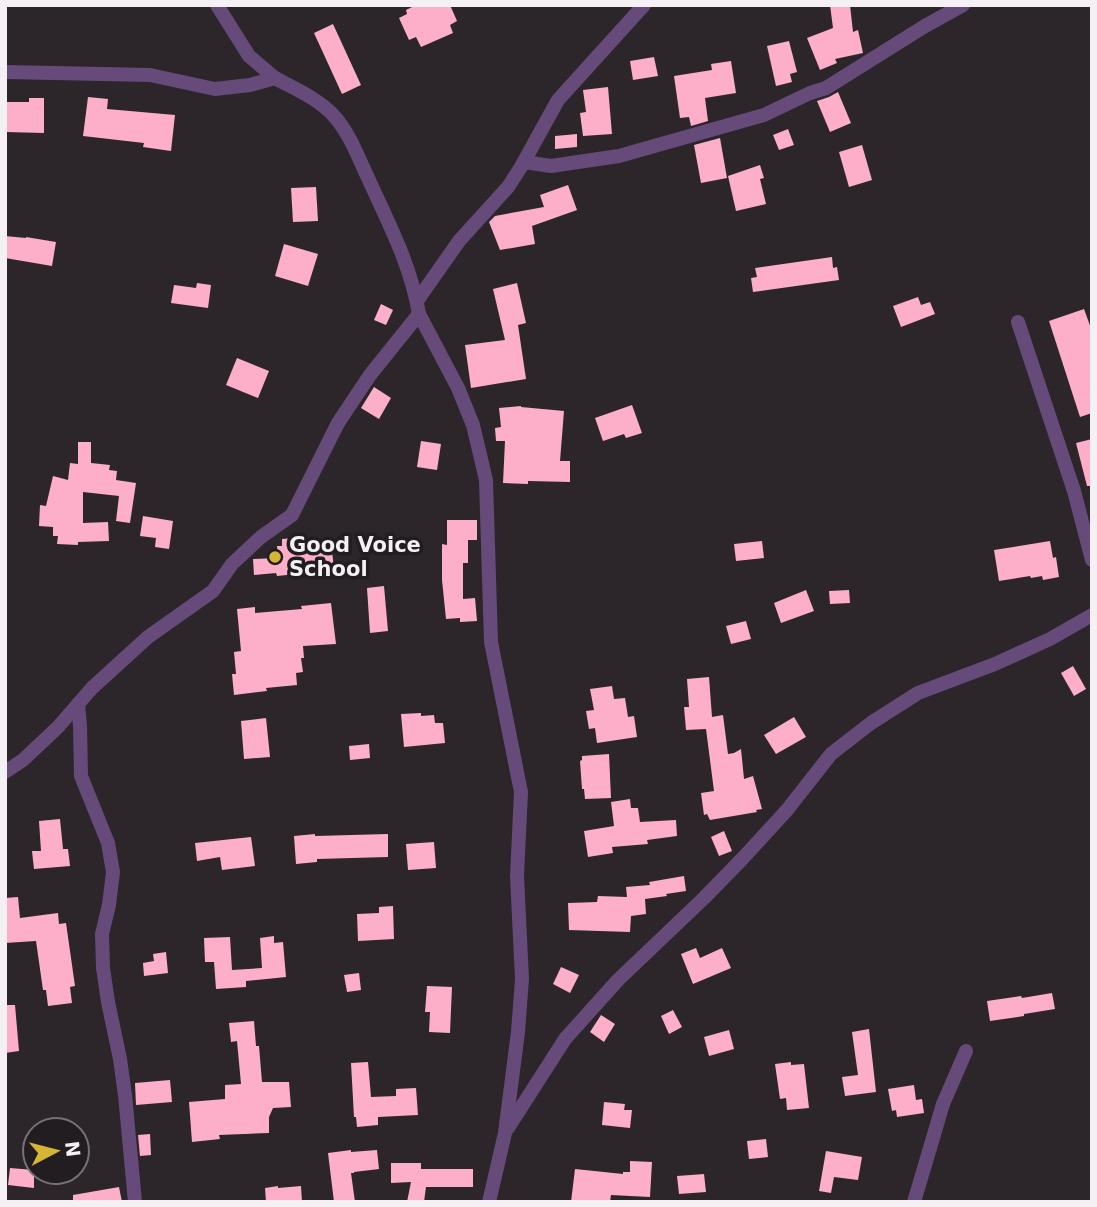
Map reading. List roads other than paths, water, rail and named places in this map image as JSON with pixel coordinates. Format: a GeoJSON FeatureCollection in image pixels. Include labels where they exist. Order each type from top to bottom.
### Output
{"type":"FeatureCollection","features":[{"type":"Feature","properties":{"kind":"street"},"geometry":{"type":"LineString","coordinates":[[217,5],[250,56],[275,78],[308,96],[334,116],[349,138],[402,253],[418,307],[473,425],[486,480],[491,642],[521,792],[517,876],[522,979],[519,1032],[505,1133],[489,1202]]}},
{"type":"Feature","properties":{"kind":"street"},"geometry":{"type":"LineString","coordinates":[[5,772],[23,760],[58,727],[92,688],[148,637],[213,591],[232,564],[261,537],[292,515],[338,423],[418,307],[459,241],[508,187],[558,100],[644,5]]}},
{"type":"Feature","properties":{"kind":"street"},"geometry":{"type":"LineString","coordinates":[[524,162],[551,166],[620,156],[764,115],[826,88],[963,5]]}},
{"type":"Feature","properties":{"kind":"street"},"geometry":{"type":"LineString","coordinates":[[5,72],[150,75],[215,89],[250,85],[275,78]]}},
{"type":"Feature","properties":{"kind":"street"},"geometry":{"type":"LineString","coordinates":[[1018,322],[1074,491],[1092,560]]}},
{"type":"Feature","properties":{"kind":"street"},"geometry":{"type":"LineString","coordinates":[[505,1133],[565,1039],[618,980],[743,858],[787,810],[831,754],[871,723],[918,693],[995,664],[1092,615]]}},
{"type":"Feature","properties":{"kind":"street"},"geometry":{"type":"LineString","coordinates":[[78,704],[81,776],[107,843],[113,872],[102,934],[103,968],[125,1095],[135,1202]]}},
{"type":"Feature","properties":{"kind":"street"},"geometry":{"type":"LineString","coordinates":[[914,1202],[943,1104],[965,1051]]}},
{"type":"Feature","properties":{"kind":"place","name":"Good Voice School"},"geometry":{"type":"Point","coordinates":[275,557]}}]}
